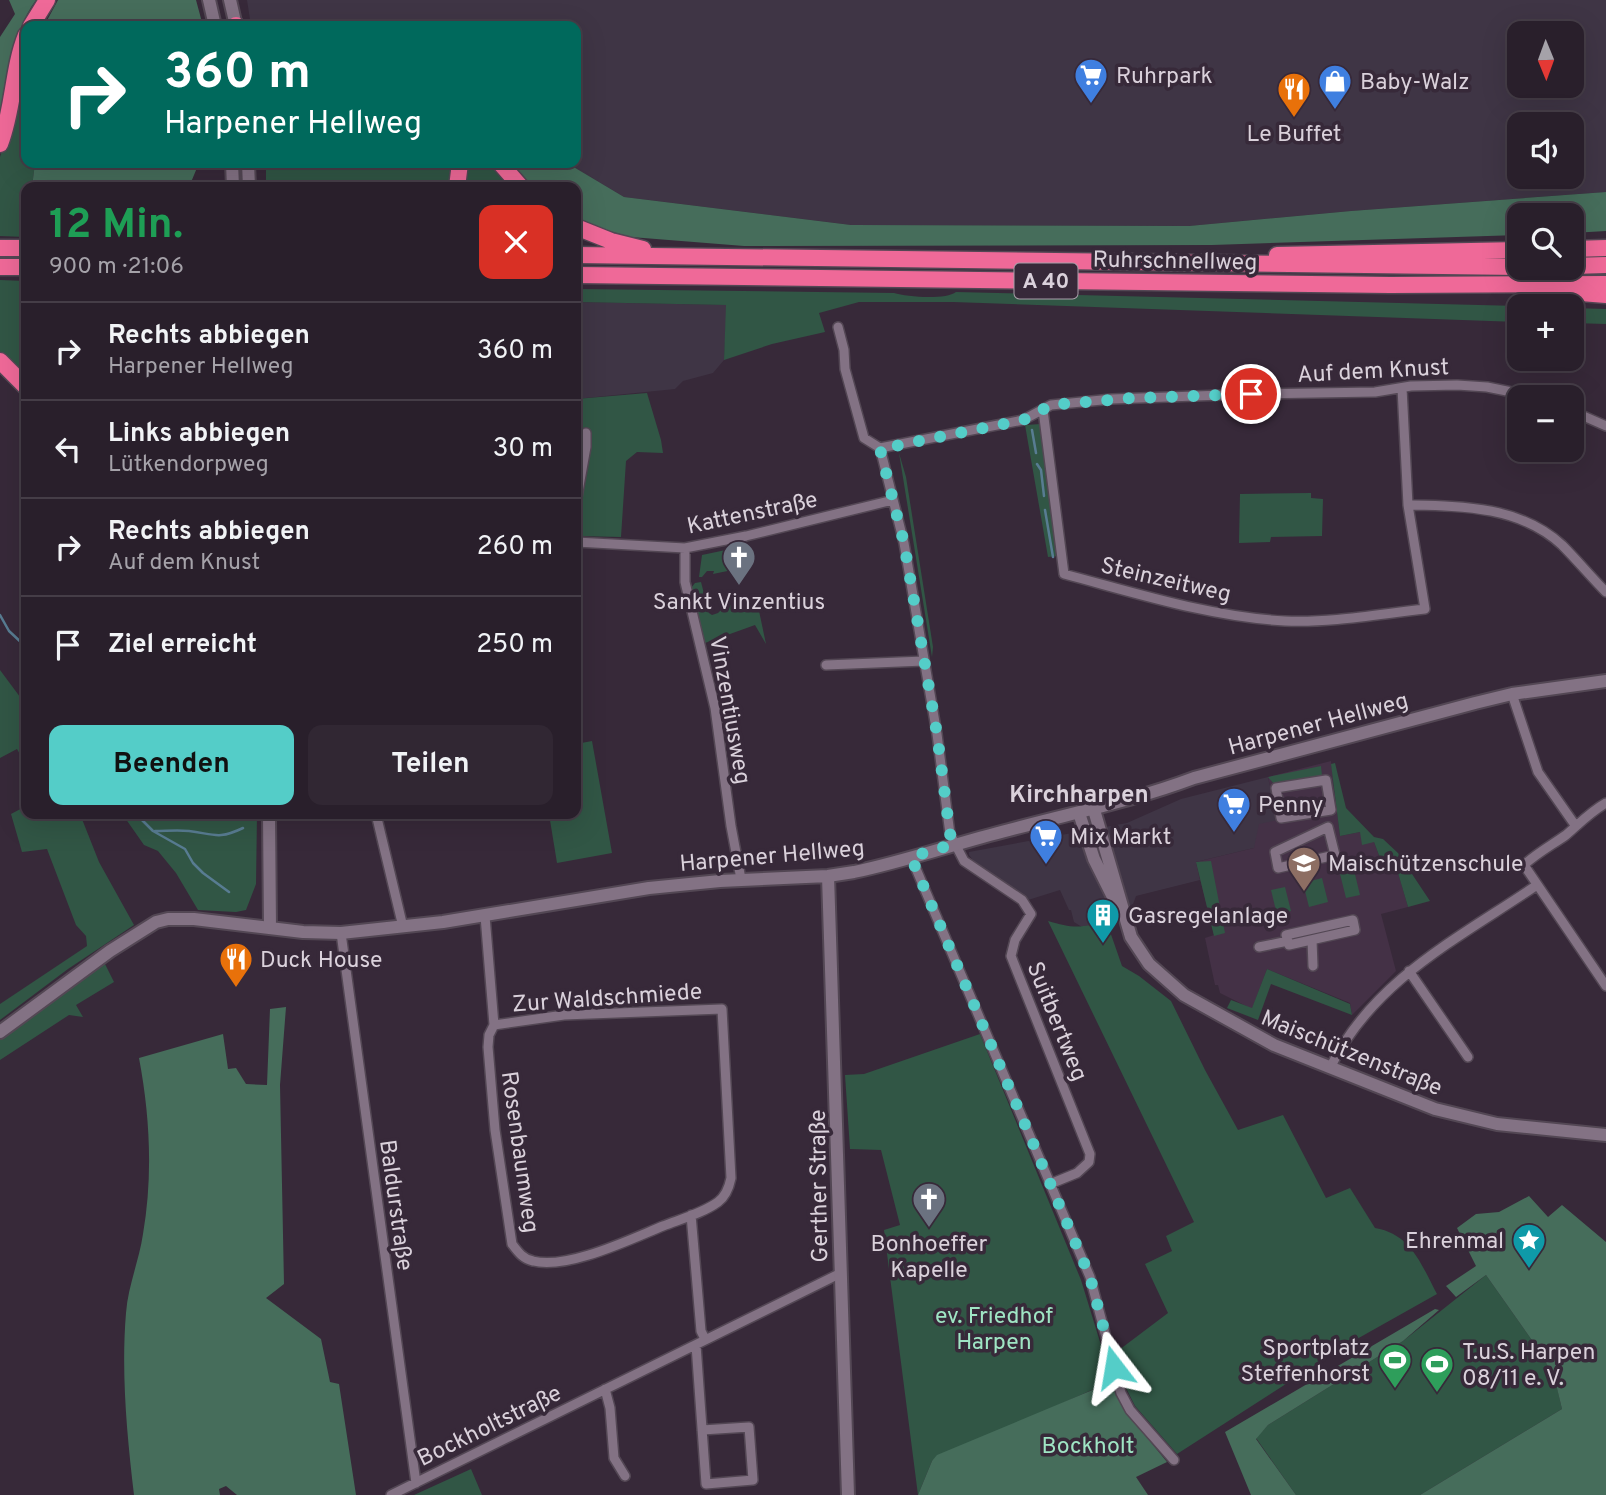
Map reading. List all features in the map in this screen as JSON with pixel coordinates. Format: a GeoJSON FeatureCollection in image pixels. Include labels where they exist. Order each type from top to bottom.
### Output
{"type":"FeatureCollection","features":[{"type":"Feature","properties":{"kind":"highway"},"geometry":{"type":"LineString","coordinates":[[33,21],[47,0]]}},
{"type":"Feature","properties":{"kind":"highway"},"geometry":{"type":"LineString","coordinates":[[0,144],[10,110],[17,58],[21,48]]}},
{"type":"Feature","properties":{"kind":"highway"},"geometry":{"type":"LineString","coordinates":[[504,168],[517,182]]}},
{"type":"Feature","properties":{"kind":"highway"},"geometry":{"type":"LineString","coordinates":[[581,230],[632,247],[690,257]]}},
{"type":"Feature","properties":{"kind":"highway"},"geometry":{"type":"LineString","coordinates":[[1584,249],[1606,247]]}},
{"type":"Feature","properties":{"kind":"highway"},"geometry":{"type":"LineString","coordinates":[[0,248],[21,248]]}},
{"type":"Feature","properties":{"kind":"highway"},"geometry":{"type":"LineString","coordinates":[[1174,263],[1292,254],[1507,250]]}},
{"type":"Feature","properties":{"kind":"highway","name":"Ruhrschnellweg"},"geometry":{"type":"LineString","coordinates":[[581,256],[1507,267]]}},
{"type":"Feature","properties":{"kind":"highway"},"geometry":{"type":"LineString","coordinates":[[1584,266],[1606,265]]}},
{"type":"Feature","properties":{"kind":"highway"},"geometry":{"type":"LineString","coordinates":[[0,267],[21,267]]}},
{"type":"Feature","properties":{"kind":"highway","name":"Ruhrschnellweg"},"geometry":{"type":"LineString","coordinates":[[581,275],[1606,284]]}},
{"type":"Feature","properties":{"kind":"highway"},"geometry":{"type":"LineString","coordinates":[[1517,285],[1606,295]]}},
{"type":"Feature","properties":{"kind":"highway"},"geometry":{"type":"LineString","coordinates":[[0,361],[21,382]]}},
{"type":"Feature","properties":{"kind":"street"},"geometry":{"type":"LineString","coordinates":[[209,0],[214,21]]}},
{"type":"Feature","properties":{"kind":"street"},"geometry":{"type":"LineString","coordinates":[[230,0],[235,21]]}},
{"type":"Feature","properties":{"kind":"street"},"geometry":{"type":"LineString","coordinates":[[838,327],[845,369],[864,438],[880,449],[904,543],[925,661],[950,834],[954,844]]}},
{"type":"Feature","properties":{"kind":"street","name":"Auf dem Knust"},"geometry":{"type":"LineString","coordinates":[[880,449],[1023,420],[1051,405],[1251,394],[1375,392],[1411,386],[1477,386],[1507,392]]}},
{"type":"Feature","properties":{"kind":"street"},"geometry":{"type":"LineString","coordinates":[[1402,388],[1408,505],[1479,508],[1505,514],[1528,524],[1562,545],[1606,592]]}},
{"type":"Feature","properties":{"kind":"street","name":"Steinzeitweg"},"geometry":{"type":"LineString","coordinates":[[1042,410],[1064,574],[1250,618],[1328,620],[1425,609],[1408,505]]}},
{"type":"Feature","properties":{"kind":"street"},"geometry":{"type":"LineString","coordinates":[[1584,416],[1606,426]]}},
{"type":"Feature","properties":{"kind":"street"},"geometry":{"type":"LineString","coordinates":[[581,475],[586,433]]}},
{"type":"Feature","properties":{"kind":"street","name":"Kattenstraße"},"geometry":{"type":"LineString","coordinates":[[581,542],[685,548],[746,537],[893,500]]}},
{"type":"Feature","properties":{"kind":"street","name":"Vinzentiusweg"},"geometry":{"type":"LineString","coordinates":[[685,548],[685,582],[715,708],[741,879]]}},
{"type":"Feature","properties":{"kind":"street"},"geometry":{"type":"LineString","coordinates":[[826,664],[925,661]]}},
{"type":"Feature","properties":{"kind":"street","name":"Harpener Hellweg"},"geometry":{"type":"LineString","coordinates":[[0,1032],[99,958],[156,922],[194,919],[341,933],[403,928],[649,888],[741,879],[828,876],[877,867],[954,844],[1094,810],[1155,793],[1195,778],[1512,694],[1606,681]]}},
{"type":"Feature","properties":{"kind":"street"},"geometry":{"type":"LineString","coordinates":[[1512,694],[1538,772],[1575,825]]}},
{"type":"Feature","properties":{"kind":"street"},"geometry":{"type":"LineString","coordinates":[[1326,780],[1331,810],[1325,811],[1281,818],[1276,788],[1326,780]]}},
{"type":"Feature","properties":{"kind":"street"},"geometry":{"type":"LineString","coordinates":[[1606,803],[1524,865],[1606,986]]}},
{"type":"Feature","properties":{"kind":"street","name":"Maischützenstraße"},"geometry":{"type":"LineString","coordinates":[[1094,810],[1126,924]]}},
{"type":"Feature","properties":{"kind":"street"},"geometry":{"type":"LineString","coordinates":[[1325,811],[1335,855],[1278,868],[1275,852],[1328,828]]}},
{"type":"Feature","properties":{"kind":"street","name":"Maischützenstraße"},"geometry":{"type":"LineString","coordinates":[[1079,813],[1102,877],[1141,954],[1184,995],[1257,1037],[1453,1115],[1497,1124],[1606,1135]]}},
{"type":"Feature","properties":{"kind":"street"},"geometry":{"type":"LineString","coordinates":[[269,819],[270,928]]}},
{"type":"Feature","properties":{"kind":"street"},"geometry":{"type":"LineString","coordinates":[[377,819],[403,928]]}},
{"type":"Feature","properties":{"kind":"street","name":"Suitbertweg"},"geometry":{"type":"LineString","coordinates":[[954,844],[964,861],[1022,900],[1031,914],[1015,940],[1011,956],[1090,1154],[1089,1162],[1077,1172],[1050,1184]]}},
{"type":"Feature","properties":{"kind":"street"},"geometry":{"type":"LineString","coordinates":[[911,857],[1090,1277],[1121,1393],[1129,1410],[1174,1460]]}},
{"type":"Feature","properties":{"kind":"street","name":"Gerther Straße"},"geometry":{"type":"LineString","coordinates":[[828,876],[848,1495]]}},
{"type":"Feature","properties":{"kind":"street"},"geometry":{"type":"LineString","coordinates":[[1330,1068],[1365,1013],[1409,971],[1537,885]]}},
{"type":"Feature","properties":{"kind":"street","name":"Rosenbaumweg"},"geometry":{"type":"LineString","coordinates":[[485,916],[494,1025],[489,1035],[488,1047],[495,1130],[512,1244],[518,1253],[535,1262],[568,1260],[592,1254],[691,1215],[718,1202],[724,1196],[731,1178],[722,1009]]}},
{"type":"Feature","properties":{"kind":"street"},"geometry":{"type":"LineString","coordinates":[[1353,920],[1355,930],[1289,945],[1288,941],[1286,935],[1353,920]]}},
{"type":"Feature","properties":{"kind":"street","name":"Baldurstraße"},"geometry":{"type":"LineString","coordinates":[[341,933],[416,1483]]}},
{"type":"Feature","properties":{"kind":"street"},"geometry":{"type":"LineString","coordinates":[[1312,940],[1313,966]]}},
{"type":"Feature","properties":{"kind":"street"},"geometry":{"type":"LineString","coordinates":[[1259,947],[1288,941]]}},
{"type":"Feature","properties":{"kind":"street"},"geometry":{"type":"LineString","coordinates":[[1409,971],[1468,1057]]}},
{"type":"Feature","properties":{"kind":"street","name":"Zur Waldschmiede"},"geometry":{"type":"LineString","coordinates":[[494,1025],[564,1015],[722,1009]]}},
{"type":"Feature","properties":{"kind":"street"},"geometry":{"type":"LineString","coordinates":[[691,1215],[701,1331],[705,1339]]}},
{"type":"Feature","properties":{"kind":"street","name":"Bockholtstraße"},"geometry":{"type":"LineString","coordinates":[[391,1495],[841,1273]]}},
{"type":"Feature","properties":{"kind":"street"},"geometry":{"type":"LineString","coordinates":[[696,1345],[702,1430],[706,1483],[753,1480],[749,1427],[702,1430]]}},
{"type":"Feature","properties":{"kind":"street"},"geometry":{"type":"LineString","coordinates":[[605,1389],[610,1408],[614,1458],[625,1476]]}},
{"type":"Feature","properties":{"kind":"shaded area","name":"Ruhrpark"},"geometry":{"type":"Polygon","coordinates":[[[247,0],[1606,0],[1606,192],[1189,226],[851,225],[624,197],[575,168],[581,168],[581,21],[250,21],[247,0]]]}},
{"type":"Feature","properties":{"kind":"shaded area"},"geometry":{"type":"Polygon","coordinates":[[[581,302],[727,305],[724,360],[713,373],[683,381],[675,389],[581,398],[581,302]]]}},
{"type":"Feature","properties":{"kind":"shaded area","name":"Maischützenschule"},"geometry":{"type":"Polygon","coordinates":[[[1331,761],[1340,836],[1360,832],[1374,842],[1380,858],[1393,855],[1408,907],[1381,914],[1396,971],[1352,1015],[1350,1003],[1267,969],[1252,1009],[1220,993],[1218,985],[1215,985],[1205,938],[1214,935],[1196,862],[1254,848],[1259,824],[1278,820],[1268,777],[1331,761]]]}},
{"type":"Feature","properties":{"kind":"shaded area"},"geometry":{"type":"Polygon","coordinates":[[[1268,777],[1278,820],[1254,848],[1196,862],[1200,880],[1136,896],[1132,907],[1094,925],[1082,927],[1074,922],[1060,890],[1028,900],[978,867],[969,855],[969,852],[1127,823],[1181,799],[1268,777]]]}},
{"type":"Feature","properties":{"kind":"green space"},"geometry":{"type":"Polygon","coordinates":[[[9,0],[36,0],[24,21],[21,21],[0,125],[0,37],[15,14],[9,0]]]}},
{"type":"Feature","properties":{"kind":"green space"},"geometry":{"type":"Polygon","coordinates":[[[58,0],[196,0],[202,21],[47,21],[58,0]]]}},
{"type":"Feature","properties":{"kind":"green space"},"geometry":{"type":"Polygon","coordinates":[[[18,96],[21,104],[21,168],[34,168],[33,182],[21,182],[21,237],[0,236],[0,157],[18,96]]]}},
{"type":"Feature","properties":{"kind":"green space"},"geometry":{"type":"Polygon","coordinates":[[[34,168],[197,168],[191,182],[33,182],[34,168]]]}},
{"type":"Feature","properties":{"kind":"green space"},"geometry":{"type":"Polygon","coordinates":[[[266,168],[453,168],[452,182],[266,182],[266,168]]]}},
{"type":"Feature","properties":{"kind":"green space"},"geometry":{"type":"Polygon","coordinates":[[[465,168],[496,168],[509,182],[463,182],[465,168]]]}},
{"type":"Feature","properties":{"kind":"green space"},"geometry":{"type":"Polygon","coordinates":[[[513,168],[575,168],[624,197],[851,225],[1189,226],[1606,192],[1606,231],[1584,232],[1584,203],[1507,203],[1507,235],[1212,245],[744,246],[631,237],[581,223],[581,182],[528,182],[513,168]]]}},
{"type":"Feature","properties":{"kind":"green space"},"geometry":{"type":"Polygon","coordinates":[[[0,280],[21,281],[21,375],[0,352],[0,280]]]}},
{"type":"Feature","properties":{"kind":"green space"},"geometry":{"type":"Polygon","coordinates":[[[581,289],[894,293],[926,297],[951,295],[956,292],[1507,306],[1507,322],[953,302],[859,302],[819,313],[825,332],[772,344],[724,360],[726,305],[581,302],[581,289]]]}},
{"type":"Feature","properties":{"kind":"green space"},"geometry":{"type":"Polygon","coordinates":[[[1584,308],[1606,309],[1606,324],[1584,323],[1584,308]]]}},
{"type":"Feature","properties":{"kind":"green space"},"geometry":{"type":"Polygon","coordinates":[[[647,393],[661,440],[663,453],[637,452],[626,461],[621,537],[581,536],[581,399],[647,393]]]}},
{"type":"Feature","properties":{"kind":"green space"},"geometry":{"type":"Polygon","coordinates":[[[1041,424],[1058,556],[1048,557],[1025,425],[1041,424]]]}},
{"type":"Feature","properties":{"kind":"green space"},"geometry":{"type":"Polygon","coordinates":[[[899,453],[906,477],[933,647],[932,657],[899,453]]]}},
{"type":"Feature","properties":{"kind":"green space"},"geometry":{"type":"Polygon","coordinates":[[[1311,493],[1311,498],[1323,499],[1322,536],[1271,537],[1270,542],[1239,543],[1240,494],[1311,493]]]}},
{"type":"Feature","properties":{"kind":"green space"},"geometry":{"type":"Polygon","coordinates":[[[740,547],[739,561],[742,568],[713,574],[714,571],[707,571],[699,577],[702,555],[740,547]]]}},
{"type":"Feature","properties":{"kind":"green space"},"geometry":{"type":"Polygon","coordinates":[[[701,582],[709,613],[712,615],[725,606],[750,600],[759,611],[766,644],[755,625],[705,643],[691,588],[695,583],[701,582]]]}},
{"type":"Feature","properties":{"kind":"green space"},"geometry":{"type":"Polygon","coordinates":[[[0,670],[21,698],[21,756],[17,749],[0,758],[0,670]]]}},
{"type":"Feature","properties":{"kind":"green space"},"geometry":{"type":"Polygon","coordinates":[[[592,741],[612,853],[557,863],[550,819],[581,819],[581,743],[592,741]]]}},
{"type":"Feature","properties":{"kind":"green space"},"geometry":{"type":"Polygon","coordinates":[[[1335,763],[1346,808],[1374,837],[1383,839],[1398,853],[1430,901],[1408,907],[1393,856],[1380,858],[1374,842],[1362,845],[1360,832],[1340,836],[1331,764],[1335,763]]]}},
{"type":"Feature","properties":{"kind":"green space"},"geometry":{"type":"Polygon","coordinates":[[[1321,766],[1322,776],[1274,784],[1268,777],[1321,766]]]}},
{"type":"Feature","properties":{"kind":"green space"},"geometry":{"type":"Polygon","coordinates":[[[21,809],[21,819],[82,819],[99,862],[134,925],[68,969],[0,1020],[0,1004],[87,946],[86,936],[76,925],[47,849],[22,852],[11,814],[21,809]]]}},
{"type":"Feature","properties":{"kind":"green space"},"geometry":{"type":"Polygon","coordinates":[[[126,819],[257,819],[256,884],[246,910],[198,910],[176,873],[158,851],[144,845],[126,819]]]}},
{"type":"Feature","properties":{"kind":"green space"},"geometry":{"type":"Polygon","coordinates":[[[1211,861],[1225,933],[1214,936],[1196,862],[1211,861]]]}},
{"type":"Feature","properties":{"kind":"green space"},"geometry":{"type":"Polygon","coordinates":[[[1354,870],[1360,895],[1346,898],[1340,874],[1354,870]]]}},
{"type":"Feature","properties":{"kind":"green space"},"geometry":{"type":"Polygon","coordinates":[[[1322,878],[1328,902],[1309,907],[1303,883],[1322,878]]]}},
{"type":"Feature","properties":{"kind":"green space"},"geometry":{"type":"Polygon","coordinates":[[[1285,887],[1291,911],[1277,915],[1271,890],[1285,887]]]}},
{"type":"Feature","properties":{"kind":"green space"},"geometry":{"type":"Polygon","coordinates":[[[1106,920],[1122,966],[1171,1001],[1238,1130],[1283,1115],[1326,1198],[1350,1188],[1375,1228],[1398,1237],[1414,1252],[1437,1294],[1348,1344],[1177,1454],[1135,1406],[1121,1378],[1115,1353],[1168,1313],[1145,1264],[1172,1251],[1166,1236],[1194,1222],[1048,921],[1077,926],[1106,920]]]}},
{"type":"Feature","properties":{"kind":"green space"},"geometry":{"type":"Polygon","coordinates":[[[105,964],[114,982],[76,1005],[83,1017],[69,1015],[0,1060],[0,1039],[29,1015],[105,964]]]}},
{"type":"Feature","properties":{"kind":"green space"},"geometry":{"type":"Polygon","coordinates":[[[1267,969],[1350,1004],[1352,1015],[1271,984],[1258,1020],[1227,1008],[1231,1000],[1252,1008],[1267,969]]]}},
{"type":"Feature","properties":{"kind":"green space"},"geometry":{"type":"Polygon","coordinates":[[[286,1007],[280,1085],[284,1284],[266,1298],[321,1339],[330,1382],[339,1384],[356,1495],[237,1495],[226,1486],[219,1489],[220,1495],[134,1495],[124,1358],[127,1303],[141,1244],[148,1190],[148,1124],[139,1058],[223,1034],[228,1069],[236,1068],[246,1084],[267,1085],[270,1009],[286,1007]]]}},
{"type":"Feature","properties":{"kind":"green space","name":"ev. Friedhof Harpen"},"geometry":{"type":"Polygon","coordinates":[[[980,1034],[1081,1280],[1112,1381],[932,1461],[918,1495],[884,1230],[900,1225],[881,1150],[850,1149],[845,1075],[864,1074],[980,1034]]]}},
{"type":"Feature","properties":{"kind":"green space"},"geometry":{"type":"Polygon","coordinates":[[[1529,1196],[1548,1217],[1562,1205],[1606,1242],[1606,1495],[1420,1495],[1562,1409],[1555,1380],[1541,1353],[1486,1275],[1456,1297],[1446,1286],[1476,1266],[1457,1228],[1476,1214],[1499,1212],[1529,1196]]]}},
{"type":"Feature","properties":{"kind":"green space","name":"T.u.S. Harpen 08/11 e. V."},"geometry":{"type":"Polygon","coordinates":[[[1486,1275],[1541,1353],[1555,1379],[1562,1409],[1420,1495],[1296,1495],[1256,1438],[1268,1425],[1403,1341],[1486,1275]]]}},
{"type":"Feature","properties":{"kind":"green space"},"geometry":{"type":"Polygon","coordinates":[[[1435,1309],[1439,1310],[1403,1341],[1268,1425],[1256,1439],[1296,1495],[1251,1495],[1225,1432],[1435,1309]]]}},
{"type":"Feature","properties":{"kind":"green space","name":"Bockholt"},"geometry":{"type":"Polygon","coordinates":[[[1114,1381],[1126,1412],[1167,1462],[1136,1477],[1148,1495],[918,1495],[937,1455],[1114,1381]]]}},
{"type":"Feature","properties":{"kind":"green space"},"geometry":{"type":"Polygon","coordinates":[[[471,1469],[482,1495],[414,1495],[471,1469]]]}},
{"type":"Feature","properties":{"kind":"waterway"},"geometry":{"type":"LineString","coordinates":[[1032,430],[1036,453]]}},
{"type":"Feature","properties":{"kind":"waterway"},"geometry":{"type":"LineString","coordinates":[[1037,464],[1041,470],[1044,496]]}},
{"type":"Feature","properties":{"kind":"waterway"},"geometry":{"type":"LineString","coordinates":[[1045,510],[1053,557]]}},
{"type":"Feature","properties":{"kind":"waterway"},"geometry":{"type":"LineString","coordinates":[[0,615],[9,631],[21,642]]}},
{"type":"Feature","properties":{"kind":"waterway"},"geometry":{"type":"LineString","coordinates":[[141,819],[153,831],[185,849],[203,873],[229,892]]}},
{"type":"Feature","properties":{"kind":"waterway"},"geometry":{"type":"LineString","coordinates":[[155,831],[222,835],[243,828]]}},
{"type":"Feature","properties":{"kind":"place","name":"Ruhrpark"},"geometry":{"type":"Point","coordinates":[1091,105]}},
{"type":"Feature","properties":{"kind":"place","name":"Baby-Walz"},"geometry":{"type":"Point","coordinates":[1335,111]}},
{"type":"Feature","properties":{"kind":"place","name":"Le Buffet"},"geometry":{"type":"Point","coordinates":[1294,119]}},
{"type":"Feature","properties":{"kind":"place","name":"Sankt Vinzentius"},"geometry":{"type":"Point","coordinates":[739,587]}},
{"type":"Feature","properties":{"kind":"place","name":"Penny"},"geometry":{"type":"Point","coordinates":[1234,834]}},
{"type":"Feature","properties":{"kind":"place","name":"Mix Markt"},"geometry":{"type":"Point","coordinates":[1046,866]}},
{"type":"Feature","properties":{"kind":"place","name":"Maischützenschule"},"geometry":{"type":"Point","coordinates":[1304,893]}},
{"type":"Feature","properties":{"kind":"place","name":"Gasregelanlage"},"geometry":{"type":"Point","coordinates":[1103,945]}},
{"type":"Feature","properties":{"kind":"place","name":"Duck House"},"geometry":{"type":"Point","coordinates":[236,989]}},
{"type":"Feature","properties":{"kind":"place","name":"Bonhoeffer Kapelle"},"geometry":{"type":"Point","coordinates":[929,1229]}},
{"type":"Feature","properties":{"kind":"place","name":"Ehrenmal"},"geometry":{"type":"Point","coordinates":[1529,1270]}},
{"type":"Feature","properties":{"kind":"place","name":"Sportplatz Steffenhorst"},"geometry":{"type":"Point","coordinates":[1395,1390]}},
{"type":"Feature","properties":{"kind":"place","name":"T.u.S. Harpen 08/11 e. V."},"geometry":{"type":"Point","coordinates":[1437,1394]}},
{"type":"Feature","properties":{"kind":"district","name":"Kirchharpen"},"geometry":{"type":"Point","coordinates":[1079,794]}},
{"type":"Feature","properties":{"kind":"route"},"geometry":{"type":"LineString","coordinates":[[1114,1367],[1090,1277],[911,857],[954,844],[950,834],[937,734],[904,543],[880,449],[1023,420],[1051,405],[1132,398],[1251,394]]}}]}
